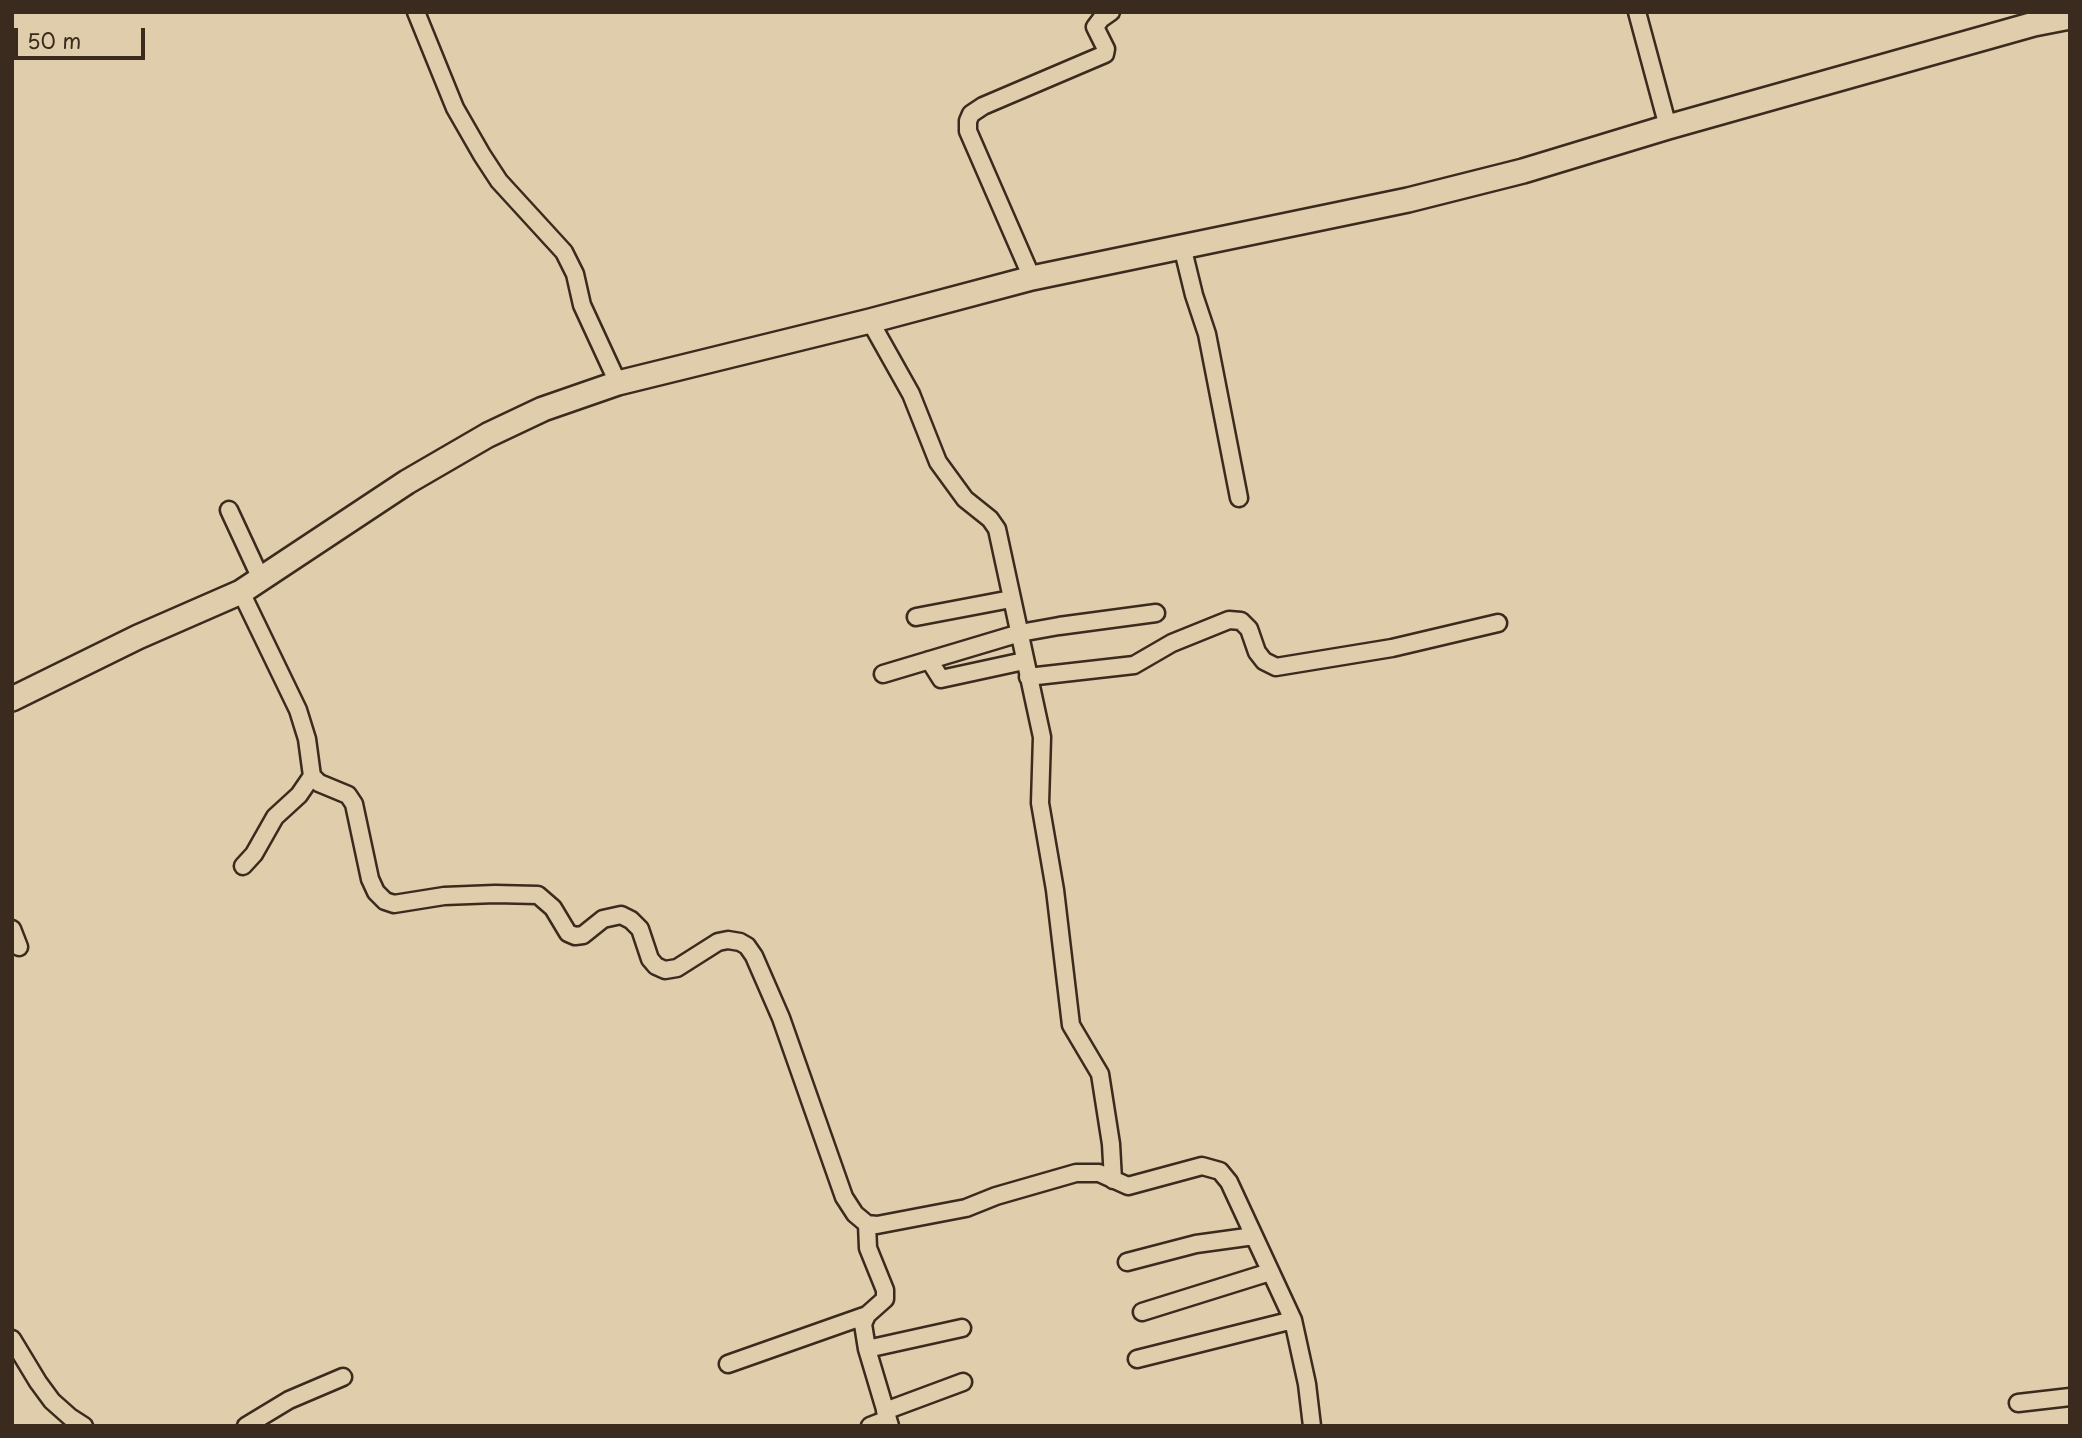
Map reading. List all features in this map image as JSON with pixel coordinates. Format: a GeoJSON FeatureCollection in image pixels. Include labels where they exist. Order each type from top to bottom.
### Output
{"type":"FeatureCollection","features":[{"type":"Feature","properties":{"kind":"main road"},"geometry":{"type":"LineString","coordinates":[[12,699],[138,637],[241,592],[407,482],[488,435],[543,409],[618,383],[1032,278],[1421,197],[1523,171],[1668,127],[2034,24],[2070,17]]}},
{"type":"Feature","properties":{"kind":"street"},"geometry":{"type":"LineString","coordinates":[[416,12],[455,108],[482,155],[499,181],[564,252],[575,274],[582,305],[618,383]]}},
{"type":"Feature","properties":{"kind":"street"},"geometry":{"type":"LineString","coordinates":[[1032,278],[968,131],[968,121],[971,114],[983,106],[1105,54],[1106,49],[1088,12]]}},
{"type":"Feature","properties":{"kind":"street"},"geometry":{"type":"LineString","coordinates":[[1096,27],[1101,19],[1111,12]]}},
{"type":"Feature","properties":{"kind":"street"},"geometry":{"type":"LineString","coordinates":[[1637,12],[1668,127]]}},
{"type":"Feature","properties":{"kind":"street"},"geometry":{"type":"LineString","coordinates":[[1182,246],[1207,334],[1239,498]]}},
{"type":"Feature","properties":{"kind":"street"},"geometry":{"type":"LineString","coordinates":[[870,321],[911,394],[938,462],[965,499],[995,524],[1042,737],[1040,803],[1055,890],[1071,1025],[1100,1074],[1111,1144],[1113,1180]]}},
{"type":"Feature","properties":{"kind":"street"},"geometry":{"type":"LineString","coordinates":[[229,510],[261,579]]}},
{"type":"Feature","properties":{"kind":"street"},"geometry":{"type":"LineString","coordinates":[[241,592],[298,710],[307,739],[312,776],[319,783],[348,795],[354,804],[370,879],[376,892],[386,901],[394,904],[444,896],[538,895],[553,908],[568,933],[575,936],[583,934],[603,919],[621,915],[640,929],[650,959],[665,970],[677,968],[718,942],[729,940],[747,946],[781,1018],[844,1196],[855,1214],[867,1224],[877,1226],[966,1208],[996,1196],[1076,1173],[1099,1172],[1128,1186],[1202,1166],[1220,1171],[1229,1182],[1293,1320],[1307,1384],[1312,1426]]}},
{"type":"Feature","properties":{"kind":"street"},"geometry":{"type":"LineString","coordinates":[[916,617],[1011,599]]}},
{"type":"Feature","properties":{"kind":"street"},"geometry":{"type":"LineString","coordinates":[[883,674],[1020,633],[1156,613]]}},
{"type":"Feature","properties":{"kind":"street"},"geometry":{"type":"LineString","coordinates":[[929,660],[941,679],[1026,669],[1134,665],[1172,643],[1229,620],[1241,621],[1249,629],[1257,652],[1264,661],[1276,667],[1392,648],[1497,623]]}},
{"type":"Feature","properties":{"kind":"street"},"geometry":{"type":"LineString","coordinates":[[243,866],[254,854],[275,817],[299,794],[312,776]]}},
{"type":"Feature","properties":{"kind":"street"},"geometry":{"type":"LineString","coordinates":[[12,929],[19,947]]}},
{"type":"Feature","properties":{"kind":"street"},"geometry":{"type":"LineString","coordinates":[[867,1224],[868,1248],[885,1290],[885,1298],[867,1315],[863,1324],[867,1349],[888,1419]]}},
{"type":"Feature","properties":{"kind":"street"},"geometry":{"type":"LineString","coordinates":[[1127,1262],[1196,1244],[1254,1236]]}},
{"type":"Feature","properties":{"kind":"street"},"geometry":{"type":"LineString","coordinates":[[1142,1312],[1270,1272]]}},
{"type":"Feature","properties":{"kind":"street"},"geometry":{"type":"LineString","coordinates":[[727,1364],[867,1315]]}},
{"type":"Feature","properties":{"kind":"street"},"geometry":{"type":"LineString","coordinates":[[1137,1359],[1293,1320]]}},
{"type":"Feature","properties":{"kind":"street"},"geometry":{"type":"LineString","coordinates":[[867,1349],[962,1328]]}},
{"type":"Feature","properties":{"kind":"street"},"geometry":{"type":"LineString","coordinates":[[12,1339],[52,1401],[84,1426]]}},
{"type":"Feature","properties":{"kind":"street"},"geometry":{"type":"LineString","coordinates":[[246,1426],[289,1400],[343,1377]]}},
{"type":"Feature","properties":{"kind":"street"},"geometry":{"type":"LineString","coordinates":[[870,1426],[963,1382]]}},
{"type":"Feature","properties":{"kind":"street"},"geometry":{"type":"LineString","coordinates":[[2018,1403],[2070,1397]]}}]}
